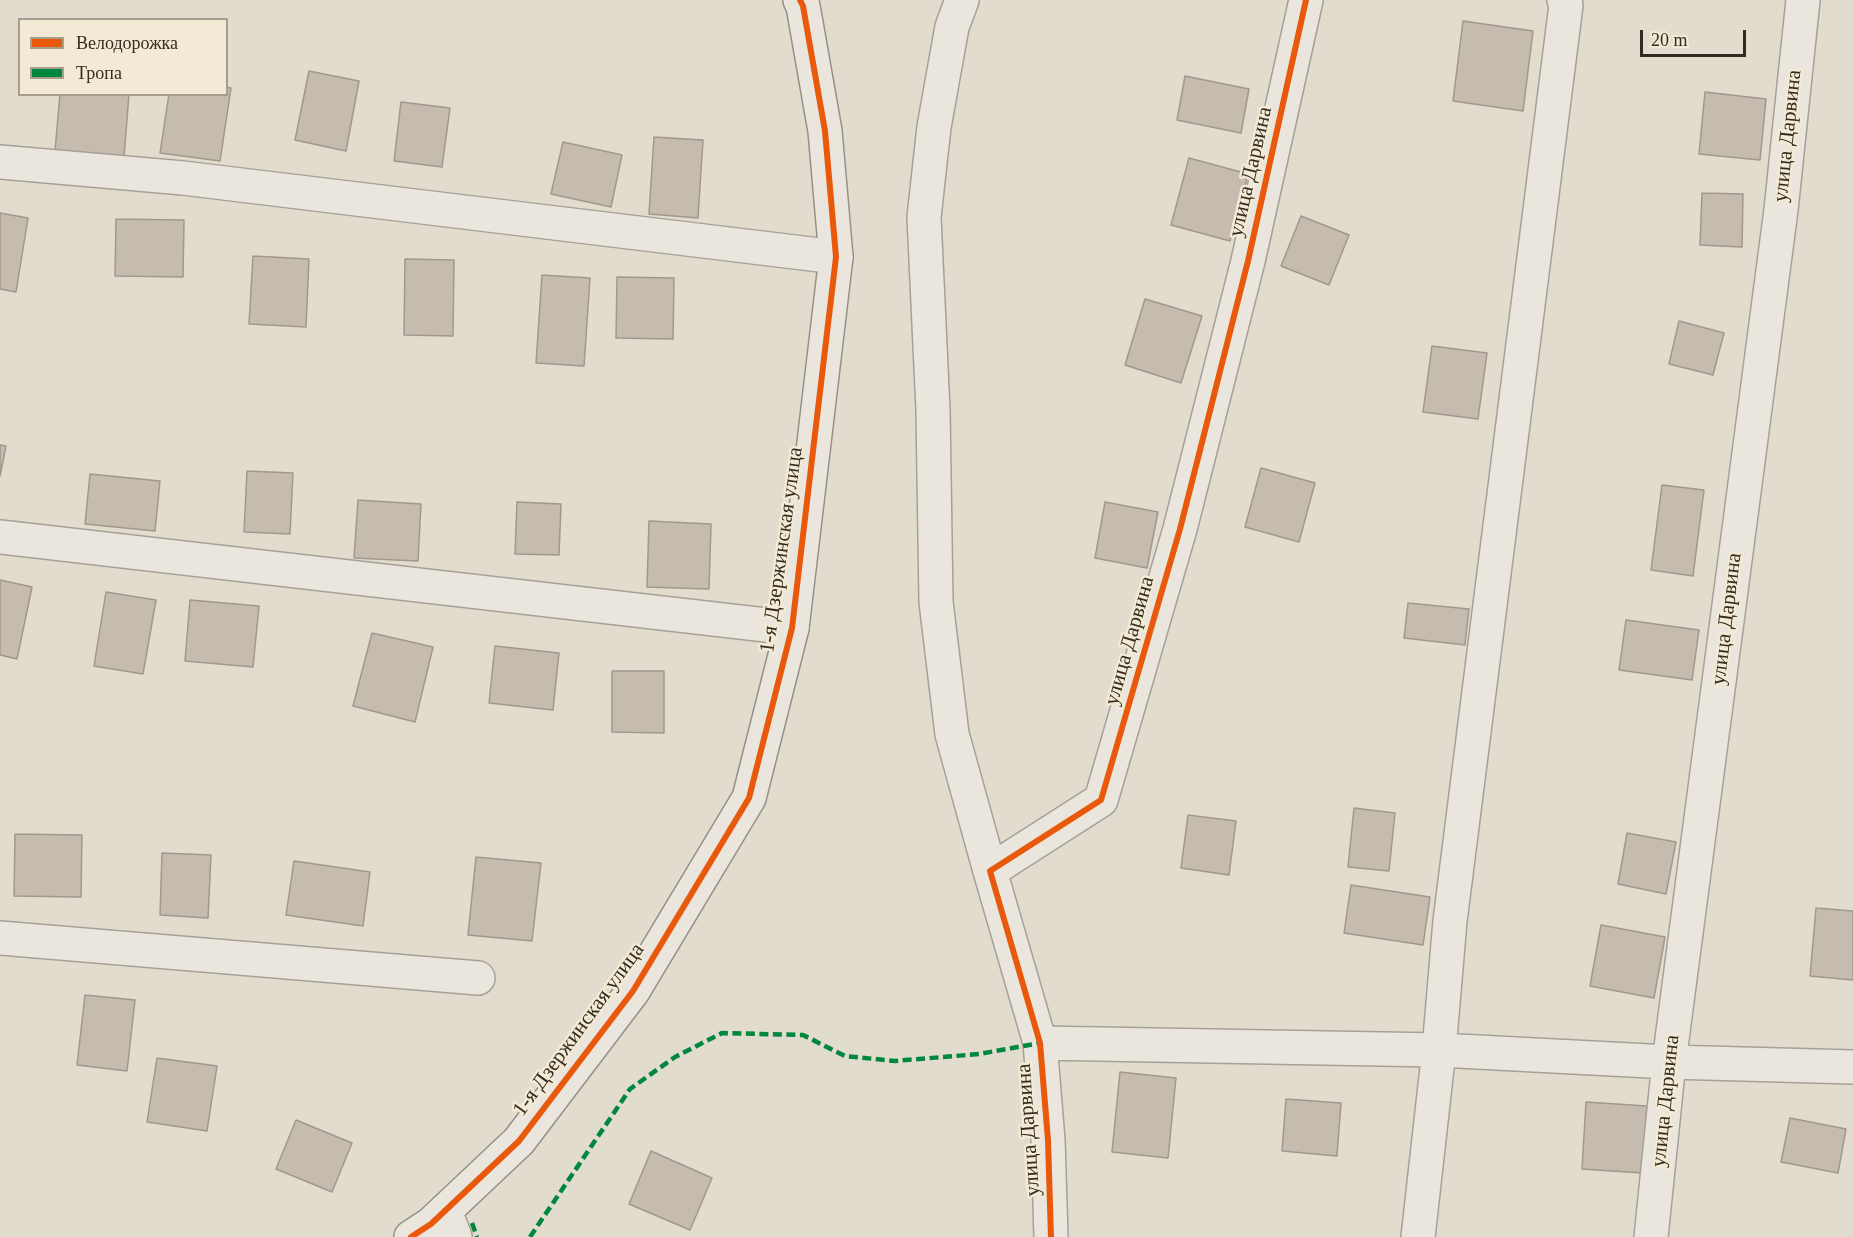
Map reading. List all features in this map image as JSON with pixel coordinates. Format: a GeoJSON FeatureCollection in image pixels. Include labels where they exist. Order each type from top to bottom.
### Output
{"type":"FeatureCollection","features":[{"type":"Feature","properties":{"kind":"street","name":"1-я Дзержинская улица"},"geometry":{"type":"LineString","coordinates":[[411,1237],[431,1224],[450,1224],[519,1141],[633,991],[749,798],[792,628],[836,257],[825,131],[800,0]]}},
{"type":"Feature","properties":{"kind":"street"},"geometry":{"type":"LineString","coordinates":[[962,0],[952,27],[934,127],[924,217],[933,410],[936,602],[952,734],[990,871]]}},
{"type":"Feature","properties":{"kind":"street","name":"улица Дарвина"},"geometry":{"type":"LineString","coordinates":[[1051,1237],[1048,1140],[1040,1043],[990,871],[1101,800],[1180,528],[1248,261],[1306,0]]}},
{"type":"Feature","properties":{"kind":"street"},"geometry":{"type":"LineString","coordinates":[[1418,1237],[1450,921],[1566,5],[1564,0]]}},
{"type":"Feature","properties":{"kind":"street","name":"улица Дарвина"},"geometry":{"type":"LineString","coordinates":[[1651,1237],[1669,1062],[1781,210],[1803,0]]}},
{"type":"Feature","properties":{"kind":"street"},"geometry":{"type":"LineString","coordinates":[[0,162],[183,178],[836,257]]}},
{"type":"Feature","properties":{"kind":"street"},"geometry":{"type":"LineString","coordinates":[[0,537],[792,628]]}},
{"type":"Feature","properties":{"kind":"street"},"geometry":{"type":"LineString","coordinates":[[0,938],[478,978]]}},
{"type":"Feature","properties":{"kind":"street"},"geometry":{"type":"LineString","coordinates":[[1040,1043],[1438,1050],[1669,1062],[1853,1067]]}},
{"type":"Feature","properties":{"kind":"building"},"geometry":{"type":"Polygon","coordinates":[[[1463,21],[1533,31],[1523,111],[1453,101],[1463,21]]]}},
{"type":"Feature","properties":{"kind":"building"},"geometry":{"type":"Polygon","coordinates":[[[309,71],[359,81],[346,151],[295,140],[309,71]]]}},
{"type":"Feature","properties":{"kind":"building"},"geometry":{"type":"Polygon","coordinates":[[[1185,76],[1249,89],[1241,133],[1177,120],[1185,76]]]}},
{"type":"Feature","properties":{"kind":"building"},"geometry":{"type":"Polygon","coordinates":[[[228,87],[231,88],[220,161],[160,153],[169,96],[228,96],[228,87]]]}},
{"type":"Feature","properties":{"kind":"building"},"geometry":{"type":"Polygon","coordinates":[[[1705,92],[1766,99],[1760,160],[1699,154],[1705,92]]]}},
{"type":"Feature","properties":{"kind":"building"},"geometry":{"type":"Polygon","coordinates":[[[60,96],[129,96],[124,157],[55,151],[60,96]]]}},
{"type":"Feature","properties":{"kind":"building"},"geometry":{"type":"Polygon","coordinates":[[[401,102],[450,108],[442,167],[394,161],[401,102]]]}},
{"type":"Feature","properties":{"kind":"building"},"geometry":{"type":"Polygon","coordinates":[[[654,137],[703,140],[698,218],[649,214],[654,137]]]}},
{"type":"Feature","properties":{"kind":"building"},"geometry":{"type":"Polygon","coordinates":[[[563,142],[622,155],[611,207],[551,194],[563,142]]]}},
{"type":"Feature","properties":{"kind":"building"},"geometry":{"type":"Polygon","coordinates":[[[1189,158],[1248,174],[1230,241],[1171,225],[1189,158]]]}},
{"type":"Feature","properties":{"kind":"building"},"geometry":{"type":"Polygon","coordinates":[[[1702,193],[1743,194],[1742,247],[1700,245],[1702,193]]]}},
{"type":"Feature","properties":{"kind":"building"},"geometry":{"type":"Polygon","coordinates":[[[0,213],[28,218],[16,292],[0,289],[0,213]]]}},
{"type":"Feature","properties":{"kind":"building"},"geometry":{"type":"Polygon","coordinates":[[[1301,216],[1349,235],[1329,285],[1281,266],[1301,216]]]}},
{"type":"Feature","properties":{"kind":"building"},"geometry":{"type":"Polygon","coordinates":[[[116,219],[184,220],[183,277],[115,276],[116,219]]]}},
{"type":"Feature","properties":{"kind":"building"},"geometry":{"type":"Polygon","coordinates":[[[253,256],[309,259],[306,327],[249,324],[253,256]]]}},
{"type":"Feature","properties":{"kind":"building"},"geometry":{"type":"Polygon","coordinates":[[[405,259],[454,260],[453,336],[404,335],[405,259]]]}},
{"type":"Feature","properties":{"kind":"building"},"geometry":{"type":"Polygon","coordinates":[[[542,275],[590,278],[584,366],[536,363],[542,275]]]}},
{"type":"Feature","properties":{"kind":"building"},"geometry":{"type":"Polygon","coordinates":[[[617,277],[674,278],[673,339],[616,338],[617,277]]]}},
{"type":"Feature","properties":{"kind":"building"},"geometry":{"type":"Polygon","coordinates":[[[1145,299],[1202,316],[1181,383],[1125,365],[1145,299]]]}},
{"type":"Feature","properties":{"kind":"building"},"geometry":{"type":"Polygon","coordinates":[[[1679,321],[1724,333],[1713,375],[1669,364],[1679,321]]]}},
{"type":"Feature","properties":{"kind":"building"},"geometry":{"type":"Polygon","coordinates":[[[1432,346],[1487,353],[1478,419],[1423,412],[1432,346]]]}},
{"type":"Feature","properties":{"kind":"building"},"geometry":{"type":"Polygon","coordinates":[[[0,445],[6,446],[0,476],[0,445]]]}},
{"type":"Feature","properties":{"kind":"building"},"geometry":{"type":"Polygon","coordinates":[[[1261,468],[1315,483],[1299,542],[1245,527],[1261,468]]]}},
{"type":"Feature","properties":{"kind":"building"},"geometry":{"type":"Polygon","coordinates":[[[247,471],[293,473],[290,534],[244,532],[247,471]]]}},
{"type":"Feature","properties":{"kind":"building"},"geometry":{"type":"Polygon","coordinates":[[[90,474],[160,481],[155,531],[85,524],[90,474]]]}},
{"type":"Feature","properties":{"kind":"building"},"geometry":{"type":"Polygon","coordinates":[[[1662,485],[1704,490],[1693,576],[1651,570],[1662,485]]]}},
{"type":"Feature","properties":{"kind":"building"},"geometry":{"type":"Polygon","coordinates":[[[358,500],[421,504],[418,561],[354,558],[358,500]]]}},
{"type":"Feature","properties":{"kind":"building"},"geometry":{"type":"Polygon","coordinates":[[[517,502],[561,504],[559,555],[515,554],[517,502]]]}},
{"type":"Feature","properties":{"kind":"building"},"geometry":{"type":"Polygon","coordinates":[[[1105,502],[1158,512],[1147,568],[1095,558],[1105,502]]]}},
{"type":"Feature","properties":{"kind":"building"},"geometry":{"type":"Polygon","coordinates":[[[649,521],[711,524],[709,589],[647,587],[649,521]]]}},
{"type":"Feature","properties":{"kind":"building"},"geometry":{"type":"Polygon","coordinates":[[[0,580],[32,587],[17,659],[0,655],[0,580]]]}},
{"type":"Feature","properties":{"kind":"building"},"geometry":{"type":"Polygon","coordinates":[[[106,592],[156,600],[143,674],[94,666],[106,592]]]}},
{"type":"Feature","properties":{"kind":"building"},"geometry":{"type":"Polygon","coordinates":[[[190,600],[259,606],[253,667],[185,661],[190,600]]]}},
{"type":"Feature","properties":{"kind":"building"},"geometry":{"type":"Polygon","coordinates":[[[1408,603],[1469,609],[1465,645],[1404,638],[1408,603]]]}},
{"type":"Feature","properties":{"kind":"building"},"geometry":{"type":"Polygon","coordinates":[[[1626,620],[1699,630],[1692,680],[1619,670],[1626,620]]]}},
{"type":"Feature","properties":{"kind":"building"},"geometry":{"type":"Polygon","coordinates":[[[372,633],[433,647],[415,722],[353,706],[372,633]]]}},
{"type":"Feature","properties":{"kind":"building"},"geometry":{"type":"Polygon","coordinates":[[[495,646],[559,653],[553,710],[489,703],[495,646]]]}},
{"type":"Feature","properties":{"kind":"building"},"geometry":{"type":"Polygon","coordinates":[[[612,671],[664,671],[664,733],[612,732],[612,671]]]}},
{"type":"Feature","properties":{"kind":"building"},"geometry":{"type":"Polygon","coordinates":[[[1354,808],[1395,813],[1389,871],[1348,867],[1354,808]]]}},
{"type":"Feature","properties":{"kind":"building"},"geometry":{"type":"Polygon","coordinates":[[[1188,815],[1236,821],[1229,875],[1181,868],[1188,815]]]}},
{"type":"Feature","properties":{"kind":"building"},"geometry":{"type":"Polygon","coordinates":[[[1627,833],[1676,842],[1666,894],[1618,884],[1627,833]]]}},
{"type":"Feature","properties":{"kind":"building"},"geometry":{"type":"Polygon","coordinates":[[[15,834],[82,835],[81,897],[14,896],[15,834]]]}},
{"type":"Feature","properties":{"kind":"building"},"geometry":{"type":"Polygon","coordinates":[[[162,853],[211,855],[208,918],[160,915],[162,853]]]}},
{"type":"Feature","properties":{"kind":"building"},"geometry":{"type":"Polygon","coordinates":[[[476,857],[541,863],[532,941],[468,935],[476,857]]]}},
{"type":"Feature","properties":{"kind":"building"},"geometry":{"type":"Polygon","coordinates":[[[294,861],[370,872],[363,926],[286,915],[294,861]]]}},
{"type":"Feature","properties":{"kind":"building"},"geometry":{"type":"Polygon","coordinates":[[[1351,885],[1430,897],[1423,945],[1344,933],[1351,885]]]}},
{"type":"Feature","properties":{"kind":"building"},"geometry":{"type":"Polygon","coordinates":[[[1816,908],[1853,911],[1853,980],[1810,976],[1816,908]]]}},
{"type":"Feature","properties":{"kind":"building"},"geometry":{"type":"Polygon","coordinates":[[[1601,925],[1665,937],[1654,998],[1590,986],[1601,925]]]}},
{"type":"Feature","properties":{"kind":"building"},"geometry":{"type":"Polygon","coordinates":[[[85,995],[135,1000],[127,1071],[77,1065],[85,995]]]}},
{"type":"Feature","properties":{"kind":"building"},"geometry":{"type":"Polygon","coordinates":[[[157,1058],[217,1066],[207,1131],[147,1122],[157,1058]]]}},
{"type":"Feature","properties":{"kind":"building"},"geometry":{"type":"Polygon","coordinates":[[[1120,1072],[1176,1078],[1168,1158],[1112,1152],[1120,1072]]]}},
{"type":"Feature","properties":{"kind":"building"},"geometry":{"type":"Polygon","coordinates":[[[1286,1099],[1341,1103],[1337,1156],[1282,1151],[1286,1099]]]}},
{"type":"Feature","properties":{"kind":"building"},"geometry":{"type":"Polygon","coordinates":[[[1586,1102],[1647,1106],[1642,1173],[1582,1169],[1586,1102]]]}},
{"type":"Feature","properties":{"kind":"building"},"geometry":{"type":"Polygon","coordinates":[[[1790,1118],[1846,1129],[1838,1173],[1781,1162],[1790,1118]]]}},
{"type":"Feature","properties":{"kind":"building"},"geometry":{"type":"Polygon","coordinates":[[[296,1120],[352,1143],[332,1192],[276,1169],[296,1120]]]}},
{"type":"Feature","properties":{"kind":"building"},"geometry":{"type":"Polygon","coordinates":[[[651,1151],[712,1178],[690,1230],[629,1204],[651,1151]]]}},
{"type":"Feature","properties":{"kind":"marked path"},"geometry":{"type":"LineString","coordinates":[[530,1237],[630,1089],[675,1057],[722,1033],[803,1035],[845,1056],[895,1061],[979,1054],[1040,1043]]}},
{"type":"Feature","properties":{"kind":"marked path"},"geometry":{"type":"LineString","coordinates":[[472,1223],[477,1237]]}},
{"type":"Feature","properties":{"kind":"cycle path"},"geometry":{"type":"LineString","coordinates":[[411,1237],[431,1224],[519,1141],[633,991],[749,798],[792,628],[836,257],[825,131],[803,6],[800,0]]}},
{"type":"Feature","properties":{"kind":"cycle path"},"geometry":{"type":"LineString","coordinates":[[1051,1237],[1048,1140],[1040,1043],[990,871],[1101,800],[1180,529],[1248,261],[1306,0]]}}]}
